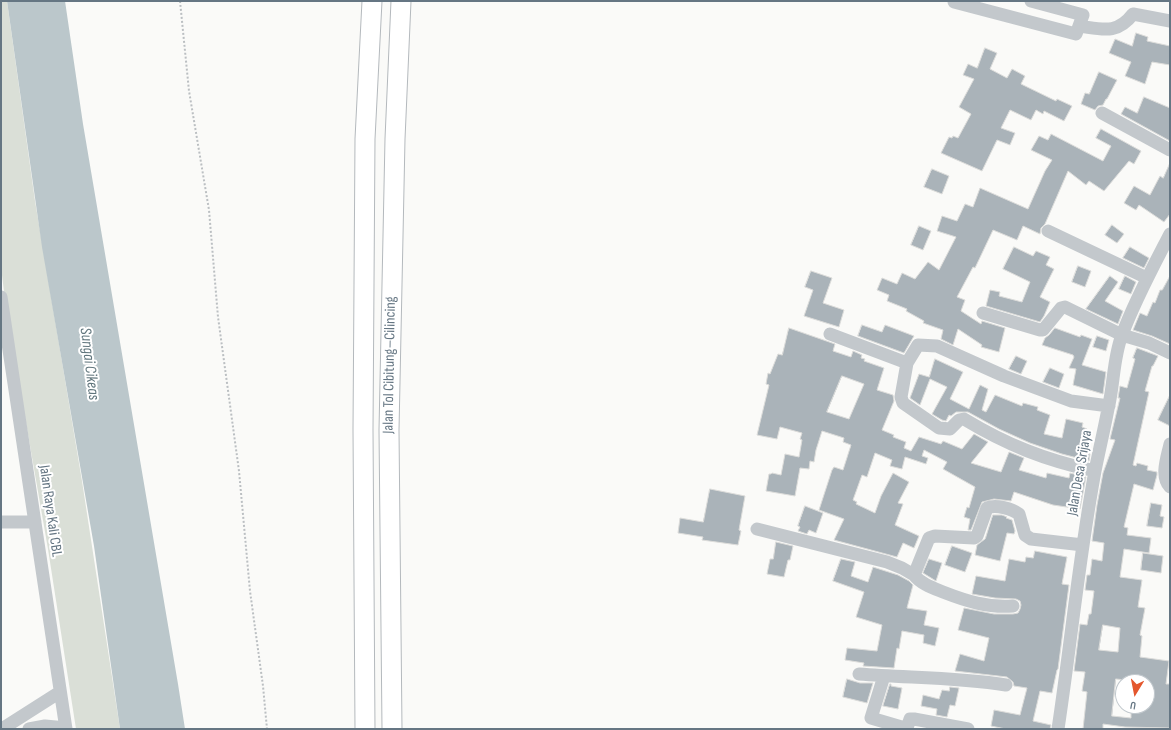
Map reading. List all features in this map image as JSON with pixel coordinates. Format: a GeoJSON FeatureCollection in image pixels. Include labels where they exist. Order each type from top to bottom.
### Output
{"type":"FeatureCollection","features":[{"type":"Feature","properties":{"kind":"highway","name":"Jalan Tol Cibitung–Cilincing"},"geometry":{"type":"LineString","coordinates":[[365,729],[363,429],[365,139],[372,1]]}},
{"type":"Feature","properties":{"kind":"highway","name":"Jalan Tol Cibitung–Cilincing"},"geometry":{"type":"LineString","coordinates":[[392,729],[389,430],[395,140],[401,1]]}},
{"type":"Feature","properties":{"kind":"street"},"geometry":{"type":"LineString","coordinates":[[955,1],[954,2],[1076,34],[1083,15],[1031,1]]}},
{"type":"Feature","properties":{"kind":"street"},"geometry":{"type":"LineString","coordinates":[[1079,26],[1116,29],[1133,14],[1170,21]]}},
{"type":"Feature","properties":{"kind":"street"},"geometry":{"type":"LineString","coordinates":[[1102,113],[1170,150]]}},
{"type":"Feature","properties":{"kind":"street"},"geometry":{"type":"LineString","coordinates":[[1048,231],[1147,278]]}},
{"type":"Feature","properties":{"kind":"street","name":"Jalan Desa Srijaya"},"geometry":{"type":"LineString","coordinates":[[1058,729],[1095,471],[1109,406],[1118,348],[1122,335],[1147,278],[1170,234]]}},
{"type":"Feature","properties":{"kind":"street","name":"Jalan Raya Kali CBL"},"geometry":{"type":"LineString","coordinates":[[1,297],[66,728]]}},
{"type":"Feature","properties":{"kind":"street"},"geometry":{"type":"LineString","coordinates":[[983,312],[1043,330],[1061,308],[1065,306],[1122,335],[1148,342],[1170,353]]}},
{"type":"Feature","properties":{"kind":"street"},"geometry":{"type":"LineString","coordinates":[[830,334],[907,363]]}},
{"type":"Feature","properties":{"kind":"street"},"geometry":{"type":"LineString","coordinates":[[1095,471],[1066,465],[1021,449],[988,433],[964,419],[959,420],[950,429],[939,428],[903,403],[901,397],[907,363],[918,345],[937,346],[1004,376],[1072,402],[1109,406]]}},
{"type":"Feature","properties":{"kind":"street"},"geometry":{"type":"LineString","coordinates":[[1170,444],[1165,477],[1166,483],[1170,488]]}},
{"type":"Feature","properties":{"kind":"street"},"geometry":{"type":"LineString","coordinates":[[914,575],[929,538],[935,536],[974,538],[977,536],[986,509],[989,507],[998,507],[1019,514],[1025,535],[1031,539],[1084,545]]}},
{"type":"Feature","properties":{"kind":"street"},"geometry":{"type":"LineString","coordinates":[[1,522],[35,522]]}},
{"type":"Feature","properties":{"kind":"street"},"geometry":{"type":"LineString","coordinates":[[757,529],[887,562],[902,568],[931,587],[964,600],[984,605],[1002,607],[1013,606]]}},
{"type":"Feature","properties":{"kind":"street"},"geometry":{"type":"LineString","coordinates":[[859,674],[930,677],[1006,685]]}},
{"type":"Feature","properties":{"kind":"street"},"geometry":{"type":"LineString","coordinates":[[884,676],[871,718],[905,728],[907,728],[910,719],[914,719],[968,729]]}},
{"type":"Feature","properties":{"kind":"street"},"geometry":{"type":"LineString","coordinates":[[2,729],[60,692]]}},
{"type":"Feature","properties":{"kind":"street"},"geometry":{"type":"LineString","coordinates":[[22,716],[29,729],[45,726],[66,728]]}},
{"type":"Feature","properties":{"kind":"path"},"geometry":{"type":"LineString","coordinates":[[180,1],[189,91],[209,210],[218,317],[239,471],[250,591],[263,686],[267,729]]}},
{"type":"Feature","properties":{"kind":"shaded area"},"geometry":{"type":"Polygon","coordinates":[[[1,1],[7,1],[35,201],[82,481],[120,729],[76,729],[48,549],[6,308],[1,267],[1,1]]]}},
{"type":"Feature","properties":{"kind":"water","name":"Sungai Cikeas"},"geometry":{"type":"Polygon","coordinates":[[[7,1],[65,1],[83,124],[185,729],[120,729],[94,546],[42,247],[7,1]]]}},
{"type":"Feature","properties":{"kind":"building"},"geometry":{"type":"Polygon","coordinates":[[[1136,33],[1148,37],[1147,41],[1170,46],[1170,65],[1152,62],[1145,84],[1125,76],[1131,62],[1109,53],[1115,39],[1132,46],[1136,33]]]}},
{"type":"Feature","properties":{"kind":"building"},"geometry":{"type":"Polygon","coordinates":[[[985,48],[997,53],[990,69],[1007,78],[1012,69],[1025,76],[1021,84],[1056,101],[1057,99],[1072,106],[1064,121],[1044,111],[1043,114],[1036,110],[1031,120],[1010,110],[1001,128],[1015,133],[1010,145],[997,140],[982,171],[941,153],[949,137],[952,138],[953,136],[958,138],[971,114],[959,107],[974,79],[963,75],[968,64],[977,68],[985,48]]]}},
{"type":"Feature","properties":{"kind":"building"},"geometry":{"type":"Polygon","coordinates":[[[1099,72],[1117,80],[1103,105],[1098,106],[1095,110],[1081,104],[1085,93],[1089,94],[1099,72]]]}},
{"type":"Feature","properties":{"kind":"building"},"geometry":{"type":"Polygon","coordinates":[[[1144,97],[1170,108],[1170,141],[1121,114],[1125,107],[1137,113],[1144,97]]]}},
{"type":"Feature","properties":{"kind":"building"},"geometry":{"type":"Polygon","coordinates":[[[1101,129],[1141,151],[1134,164],[1129,161],[1104,191],[1089,181],[1086,185],[1068,171],[1045,224],[1041,228],[1040,234],[1023,226],[1017,240],[993,230],[975,268],[973,267],[957,297],[965,300],[961,311],[981,324],[982,321],[1005,328],[999,352],[981,347],[982,345],[958,329],[953,345],[941,339],[943,330],[923,323],[924,321],[906,311],[907,309],[887,301],[889,295],[877,290],[882,278],[897,284],[902,273],[915,279],[928,262],[939,270],[956,237],[937,231],[942,216],[957,221],[965,204],[973,207],[980,188],[1028,209],[1045,171],[1052,160],[1031,150],[1039,136],[1048,140],[1051,134],[1103,161],[1111,146],[1096,138],[1101,129]]]}},
{"type":"Feature","properties":{"kind":"building"},"geometry":{"type":"Polygon","coordinates":[[[1170,163],[1170,214],[1164,222],[1139,205],[1136,210],[1124,203],[1134,186],[1150,195],[1160,176],[1163,178],[1170,163]]]}},
{"type":"Feature","properties":{"kind":"building"},"geometry":{"type":"Polygon","coordinates":[[[932,169],[949,176],[942,194],[924,187],[932,169]]]}},
{"type":"Feature","properties":{"kind":"building"},"geometry":{"type":"Polygon","coordinates":[[[1112,225],[1124,234],[1117,243],[1105,235],[1112,225]]]}},
{"type":"Feature","properties":{"kind":"building"},"geometry":{"type":"Polygon","coordinates":[[[919,226],[931,231],[923,250],[911,245],[919,226]]]}},
{"type":"Feature","properties":{"kind":"building"},"geometry":{"type":"Polygon","coordinates":[[[1014,247],[1033,256],[1036,251],[1050,257],[1046,265],[1054,269],[1040,297],[1050,302],[1040,322],[986,306],[990,290],[1000,292],[999,296],[1022,302],[1030,282],[1003,269],[1014,247]]]}},
{"type":"Feature","properties":{"kind":"building"},"geometry":{"type":"Polygon","coordinates":[[[1130,247],[1149,258],[1144,268],[1123,258],[1130,247]]]}},
{"type":"Feature","properties":{"kind":"building"},"geometry":{"type":"Polygon","coordinates":[[[1078,266],[1091,271],[1085,287],[1072,282],[1078,266]]]}},
{"type":"Feature","properties":{"kind":"building"},"geometry":{"type":"Polygon","coordinates":[[[811,271],[832,278],[823,303],[844,310],[839,327],[804,316],[813,290],[805,287],[811,271]]]}},
{"type":"Feature","properties":{"kind":"building"},"geometry":{"type":"Polygon","coordinates":[[[1110,276],[1118,282],[1105,301],[1123,311],[1118,324],[1086,309],[1110,276]]]}},
{"type":"Feature","properties":{"kind":"building"},"geometry":{"type":"Polygon","coordinates":[[[1125,276],[1136,282],[1131,294],[1119,289],[1125,276]]]}},
{"type":"Feature","properties":{"kind":"building"},"geometry":{"type":"Polygon","coordinates":[[[1170,276],[1170,344],[1133,330],[1140,313],[1147,316],[1153,302],[1155,303],[1160,290],[1162,290],[1170,276]]]}},
{"type":"Feature","properties":{"kind":"building"},"geometry":{"type":"Polygon","coordinates":[[[862,325],[882,332],[885,325],[914,336],[904,353],[858,336],[862,325]]]}},
{"type":"Feature","properties":{"kind":"building"},"geometry":{"type":"Polygon","coordinates":[[[789,328],[835,344],[833,351],[851,357],[853,351],[862,355],[861,358],[865,359],[864,361],[884,368],[877,390],[893,395],[894,401],[882,430],[894,435],[893,437],[906,442],[904,448],[911,451],[919,437],[941,444],[943,441],[962,449],[974,434],[988,442],[971,463],[1001,472],[1009,452],[1024,458],[1019,470],[1046,478],[1047,473],[1069,478],[1070,473],[1086,477],[1080,509],[1053,505],[1014,492],[1011,501],[994,499],[982,502],[971,530],[968,530],[970,519],[964,517],[967,507],[969,508],[975,487],[943,469],[947,462],[924,450],[922,456],[928,458],[926,464],[905,457],[902,469],[890,466],[892,460],[875,453],[867,477],[862,475],[853,500],[857,502],[856,504],[875,513],[881,496],[893,473],[909,482],[898,503],[903,504],[895,525],[919,536],[914,548],[903,543],[897,557],[834,540],[844,519],[819,510],[832,470],[834,467],[843,470],[851,445],[843,442],[844,438],[822,431],[814,462],[810,461],[809,469],[800,468],[795,496],[766,491],[769,474],[772,473],[781,475],[785,454],[799,457],[802,440],[800,439],[802,433],[780,427],[777,439],[757,435],[769,385],[766,384],[768,373],[770,374],[778,354],[782,355],[789,328]],[[842,376],[827,412],[849,419],[864,384],[842,376]]]}},
{"type":"Feature","properties":{"kind":"building"},"geometry":{"type":"Polygon","coordinates":[[[1055,328],[1080,337],[1081,335],[1092,339],[1082,365],[1106,372],[1103,394],[1073,385],[1076,369],[1069,368],[1074,357],[1073,355],[1042,345],[1045,338],[1055,328]]]}},
{"type":"Feature","properties":{"kind":"building"},"geometry":{"type":"Polygon","coordinates":[[[1097,336],[1109,340],[1106,351],[1093,347],[1097,336]]]}},
{"type":"Feature","properties":{"kind":"building"},"geometry":{"type":"Polygon","coordinates":[[[1137,348],[1158,356],[1152,366],[1145,391],[1149,392],[1133,465],[1136,466],[1137,463],[1148,466],[1147,470],[1157,472],[1157,475],[1153,490],[1134,484],[1124,527],[1128,528],[1127,535],[1151,538],[1149,553],[1124,549],[1120,577],[1142,580],[1138,607],[1145,608],[1140,635],[1142,636],[1140,657],[1169,661],[1166,684],[1170,684],[1170,728],[1125,727],[1103,724],[1103,729],[1083,729],[1087,692],[1082,691],[1085,672],[1074,671],[1080,624],[1087,625],[1089,614],[1091,614],[1094,591],[1085,590],[1087,575],[1090,575],[1092,559],[1102,561],[1104,543],[1092,541],[1103,473],[1115,440],[1110,439],[1120,398],[1118,398],[1120,386],[1127,388],[1135,359],[1133,358],[1137,348]],[[1103,625],[1099,650],[1118,652],[1120,628],[1103,625]]]}},
{"type":"Feature","properties":{"kind":"building"},"geometry":{"type":"Polygon","coordinates":[[[1016,356],[1027,361],[1021,374],[1009,369],[1016,356]]]}},
{"type":"Feature","properties":{"kind":"building"},"geometry":{"type":"Polygon","coordinates":[[[935,359],[963,372],[950,399],[969,409],[980,385],[988,389],[982,410],[986,412],[995,395],[1022,406],[1023,403],[1038,407],[1037,410],[1050,415],[1044,434],[1062,438],[1066,419],[1083,423],[1082,427],[1087,429],[1082,452],[1090,454],[1089,461],[1030,443],[999,429],[968,412],[956,412],[951,416],[949,415],[946,421],[932,414],[947,387],[930,379],[920,405],[910,398],[919,374],[929,377],[935,359]]]}},
{"type":"Feature","properties":{"kind":"building"},"geometry":{"type":"Polygon","coordinates":[[[1050,368],[1064,374],[1059,388],[1043,382],[1050,368]]]}},
{"type":"Feature","properties":{"kind":"building"},"geometry":{"type":"Polygon","coordinates":[[[1170,395],[1170,426],[1158,420],[1170,395]]]}},
{"type":"Feature","properties":{"kind":"building"},"geometry":{"type":"Polygon","coordinates":[[[710,489],[745,496],[738,545],[702,540],[703,537],[678,533],[680,518],[703,522],[710,489]]]}},
{"type":"Feature","properties":{"kind":"building"},"geometry":{"type":"Polygon","coordinates":[[[1151,503],[1162,505],[1160,516],[1164,517],[1162,528],[1147,526],[1151,503]]]}},
{"type":"Feature","properties":{"kind":"building"},"geometry":{"type":"Polygon","coordinates":[[[805,506],[823,513],[816,533],[809,530],[807,534],[798,531],[800,527],[798,526],[805,506]]]}},
{"type":"Feature","properties":{"kind":"building"},"geometry":{"type":"Polygon","coordinates":[[[993,515],[1002,515],[1012,520],[1015,531],[1014,534],[1007,533],[1000,561],[975,555],[977,545],[985,539],[993,515]]]}},
{"type":"Feature","properties":{"kind":"building"},"geometry":{"type":"Polygon","coordinates":[[[776,542],[793,546],[784,577],[767,574],[770,559],[773,559],[776,542]]]}},
{"type":"Feature","properties":{"kind":"building"},"geometry":{"type":"Polygon","coordinates":[[[952,546],[972,553],[965,572],[945,565],[952,546]]]}},
{"type":"Feature","properties":{"kind":"building"},"geometry":{"type":"Polygon","coordinates":[[[1035,551],[1067,557],[1062,584],[1069,585],[1058,669],[1052,693],[1040,691],[1033,721],[1051,725],[1050,729],[1006,729],[991,726],[994,710],[1020,715],[1027,688],[1014,686],[1013,682],[1007,677],[955,671],[960,654],[984,661],[989,638],[958,630],[964,608],[994,614],[1018,613],[1021,605],[1020,601],[1016,599],[995,598],[972,594],[976,576],[1005,581],[1009,559],[1025,562],[1026,557],[1033,558],[1035,551]]]}},
{"type":"Feature","properties":{"kind":"building"},"geometry":{"type":"Polygon","coordinates":[[[1143,553],[1163,556],[1161,573],[1141,570],[1143,553]]]}},
{"type":"Feature","properties":{"kind":"building"},"geometry":{"type":"Polygon","coordinates":[[[841,559],[855,562],[851,576],[868,582],[873,567],[898,575],[909,581],[913,585],[907,608],[927,611],[924,625],[939,628],[935,646],[923,643],[924,635],[902,631],[899,649],[897,648],[894,668],[863,666],[864,663],[845,660],[847,648],[877,651],[882,625],[856,617],[864,592],[833,581],[841,559]]]}},
{"type":"Feature","properties":{"kind":"building"},"geometry":{"type":"Polygon","coordinates":[[[929,559],[942,563],[936,581],[923,573],[929,559]]]}},
{"type":"Feature","properties":{"kind":"building"},"geometry":{"type":"Polygon","coordinates":[[[847,679],[860,683],[873,683],[867,703],[843,697],[847,679]]]}},
{"type":"Feature","properties":{"kind":"building"},"geometry":{"type":"Polygon","coordinates":[[[890,684],[891,686],[902,688],[898,709],[883,706],[890,684]]]}},
{"type":"Feature","properties":{"kind":"building"},"geometry":{"type":"Polygon","coordinates":[[[950,687],[959,688],[955,706],[950,705],[947,717],[936,715],[937,709],[921,706],[923,695],[939,699],[942,690],[949,691],[950,687]]]}}]}
